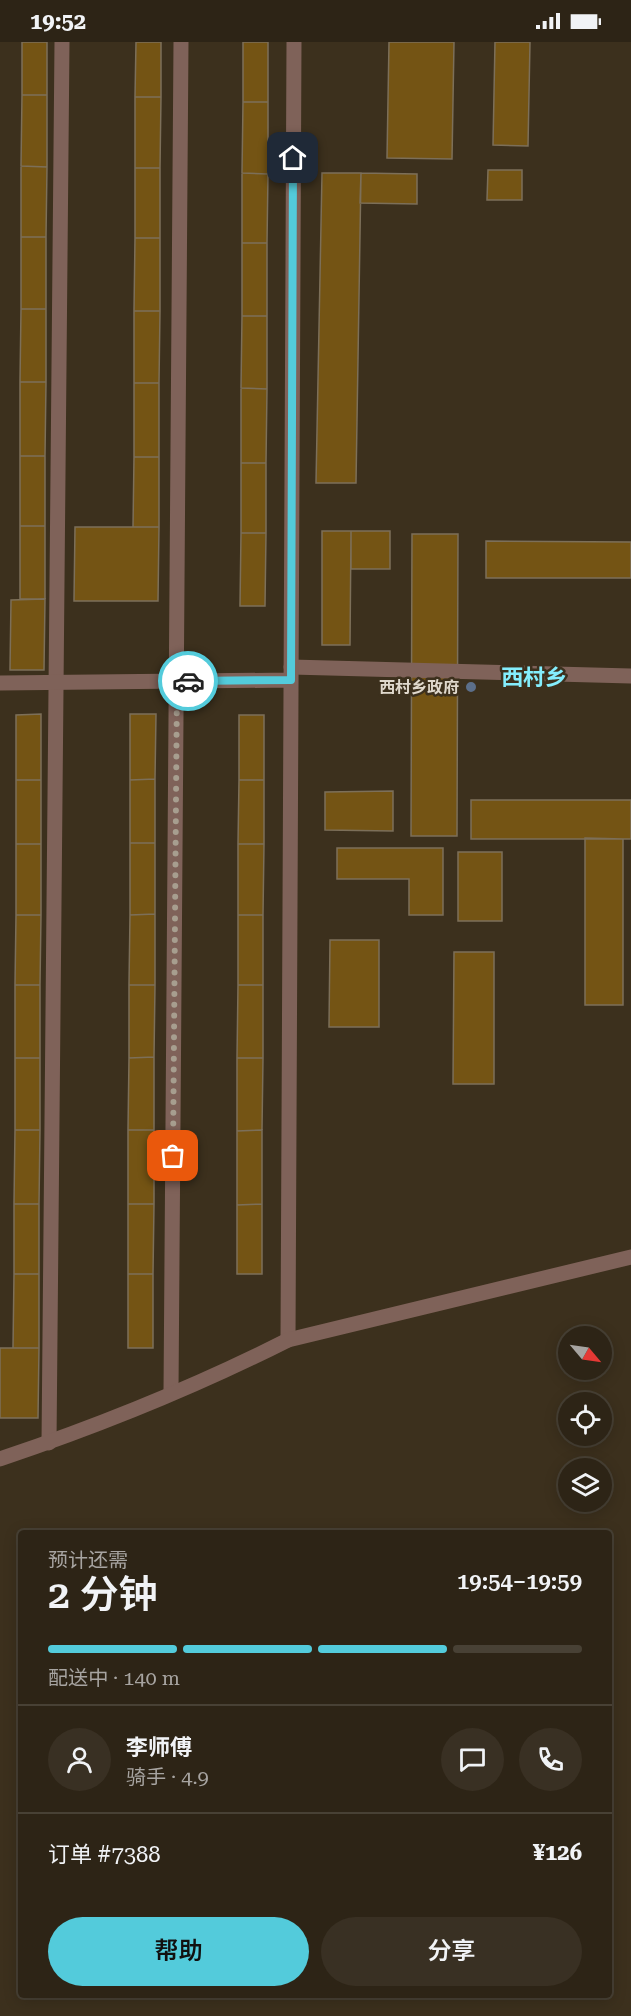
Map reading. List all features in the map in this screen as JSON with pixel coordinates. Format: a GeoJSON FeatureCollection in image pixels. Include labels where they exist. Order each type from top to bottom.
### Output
{"type":"FeatureCollection","features":[{"type":"Feature","properties":{"kind":"street"},"geometry":{"type":"LineString","coordinates":[[49,1443],[62,42]]}},
{"type":"Feature","properties":{"kind":"street"},"geometry":{"type":"LineString","coordinates":[[171,1393],[181,42]]}},
{"type":"Feature","properties":{"kind":"street"},"geometry":{"type":"LineString","coordinates":[[288,1340],[294,42]]}},
{"type":"Feature","properties":{"kind":"street"},"geometry":{"type":"LineString","coordinates":[[0,683],[177,681],[291,673],[631,676]]}},
{"type":"Feature","properties":{"kind":"street"},"geometry":{"type":"LineString","coordinates":[[0,1459],[83,1431],[250,1359],[288,1340],[631,1257]]}},
{"type":"Feature","properties":{"kind":"building"},"geometry":{"type":"Polygon","coordinates":[[[22,42],[47,42],[47,95],[22,95],[22,42]]]}},
{"type":"Feature","properties":{"kind":"building"},"geometry":{"type":"Polygon","coordinates":[[[136,42],[161,42],[161,97],[135,97],[136,42]]]}},
{"type":"Feature","properties":{"kind":"building"},"geometry":{"type":"Polygon","coordinates":[[[243,42],[268,42],[268,102],[243,102],[243,42]]]}},
{"type":"Feature","properties":{"kind":"building"},"geometry":{"type":"Polygon","coordinates":[[[389,42],[454,42],[452,159],[387,158],[389,42]]]}},
{"type":"Feature","properties":{"kind":"building"},"geometry":{"type":"Polygon","coordinates":[[[495,42],[530,42],[528,146],[493,145],[495,42]]]}},
{"type":"Feature","properties":{"kind":"building"},"geometry":{"type":"Polygon","coordinates":[[[22,95],[47,95],[47,167],[21,166],[22,95]]]}},
{"type":"Feature","properties":{"kind":"building"},"geometry":{"type":"Polygon","coordinates":[[[135,97],[161,97],[160,168],[135,168],[135,97]]]}},
{"type":"Feature","properties":{"kind":"building"},"geometry":{"type":"Polygon","coordinates":[[[243,102],[268,102],[268,174],[242,173],[243,102]]]}},
{"type":"Feature","properties":{"kind":"building"},"geometry":{"type":"Polygon","coordinates":[[[21,166],[47,167],[46,237],[21,237],[21,166]]]}},
{"type":"Feature","properties":{"kind":"building"},"geometry":{"type":"Polygon","coordinates":[[[135,168],[160,168],[160,238],[135,238],[135,168]]]}},
{"type":"Feature","properties":{"kind":"building"},"geometry":{"type":"Polygon","coordinates":[[[488,170],[522,170],[522,200],[487,200],[488,170]]]}},
{"type":"Feature","properties":{"kind":"building"},"geometry":{"type":"Polygon","coordinates":[[[242,173],[268,174],[267,243],[242,243],[242,173]]]}},
{"type":"Feature","properties":{"kind":"building"},"geometry":{"type":"Polygon","coordinates":[[[322,173],[361,173],[356,483],[316,483],[322,173]]]}},
{"type":"Feature","properties":{"kind":"building"},"geometry":{"type":"Polygon","coordinates":[[[361,173],[417,174],[417,204],[360,203],[361,173]]]}},
{"type":"Feature","properties":{"kind":"building"},"geometry":{"type":"Polygon","coordinates":[[[21,237],[46,237],[46,309],[21,309],[21,237]]]}},
{"type":"Feature","properties":{"kind":"building"},"geometry":{"type":"Polygon","coordinates":[[[135,238],[160,238],[160,311],[134,311],[135,238]]]}},
{"type":"Feature","properties":{"kind":"building"},"geometry":{"type":"Polygon","coordinates":[[[242,243],[267,243],[267,316],[242,316],[242,243]]]}},
{"type":"Feature","properties":{"kind":"building"},"geometry":{"type":"Polygon","coordinates":[[[21,309],[46,309],[46,382],[20,382],[21,309]]]}},
{"type":"Feature","properties":{"kind":"building"},"geometry":{"type":"Polygon","coordinates":[[[134,311],[160,311],[159,383],[134,383],[134,311]]]}},
{"type":"Feature","properties":{"kind":"building"},"geometry":{"type":"Polygon","coordinates":[[[242,316],[267,316],[267,389],[241,388],[242,316]]]}},
{"type":"Feature","properties":{"kind":"building"},"geometry":{"type":"Polygon","coordinates":[[[20,382],[46,382],[45,456],[20,456],[20,382]]]}},
{"type":"Feature","properties":{"kind":"building"},"geometry":{"type":"Polygon","coordinates":[[[134,383],[159,383],[159,457],[134,457],[134,383]]]}},
{"type":"Feature","properties":{"kind":"building"},"geometry":{"type":"Polygon","coordinates":[[[241,388],[267,389],[266,463],[241,463],[241,388]]]}},
{"type":"Feature","properties":{"kind":"building"},"geometry":{"type":"Polygon","coordinates":[[[20,456],[45,456],[45,526],[20,526],[20,456]]]}},
{"type":"Feature","properties":{"kind":"building"},"geometry":{"type":"Polygon","coordinates":[[[134,457],[159,457],[159,527],[133,527],[134,457]]]}},
{"type":"Feature","properties":{"kind":"building"},"geometry":{"type":"Polygon","coordinates":[[[241,463],[266,463],[266,533],[241,533],[241,463]]]}},
{"type":"Feature","properties":{"kind":"building"},"geometry":{"type":"Polygon","coordinates":[[[20,526],[45,526],[45,599],[20,599],[20,526]]]}},
{"type":"Feature","properties":{"kind":"building"},"geometry":{"type":"Polygon","coordinates":[[[75,527],[159,527],[158,601],[74,601],[75,527]]]}},
{"type":"Feature","properties":{"kind":"building"},"geometry":{"type":"Polygon","coordinates":[[[322,531],[351,531],[350,645],[322,645],[322,531]]]}},
{"type":"Feature","properties":{"kind":"building"},"geometry":{"type":"Polygon","coordinates":[[[351,531],[390,531],[390,569],[351,569],[351,531]]]}},
{"type":"Feature","properties":{"kind":"building"},"geometry":{"type":"Polygon","coordinates":[[[241,533],[266,533],[265,606],[240,606],[241,533]]]}},
{"type":"Feature","properties":{"kind":"building"},"geometry":{"type":"Polygon","coordinates":[[[412,534],[458,534],[457,836],[411,836],[412,534]]]}},
{"type":"Feature","properties":{"kind":"building"},"geometry":{"type":"Polygon","coordinates":[[[486,541],[631,542],[631,578],[486,578],[486,541]]]}},
{"type":"Feature","properties":{"kind":"building"},"geometry":{"type":"Polygon","coordinates":[[[45,599],[44,670],[10,670],[11,600],[45,599]]]}},
{"type":"Feature","properties":{"kind":"building"},"geometry":{"type":"Polygon","coordinates":[[[41,714],[41,780],[16,780],[16,715],[41,714]]]}},
{"type":"Feature","properties":{"kind":"building"},"geometry":{"type":"Polygon","coordinates":[[[130,714],[156,714],[155,779],[130,780],[130,714]]]}},
{"type":"Feature","properties":{"kind":"building"},"geometry":{"type":"Polygon","coordinates":[[[239,715],[264,715],[264,780],[239,780],[239,715]]]}},
{"type":"Feature","properties":{"kind":"building"},"geometry":{"type":"Polygon","coordinates":[[[155,779],[155,843],[130,843],[130,780],[155,779]]]}},
{"type":"Feature","properties":{"kind":"building"},"geometry":{"type":"Polygon","coordinates":[[[16,780],[41,780],[41,844],[16,844],[16,780]]]}},
{"type":"Feature","properties":{"kind":"building"},"geometry":{"type":"Polygon","coordinates":[[[239,780],[264,780],[264,844],[238,844],[239,780]]]}},
{"type":"Feature","properties":{"kind":"building"},"geometry":{"type":"Polygon","coordinates":[[[393,791],[393,831],[325,830],[325,792],[393,791]]]}},
{"type":"Feature","properties":{"kind":"building"},"geometry":{"type":"Polygon","coordinates":[[[471,800],[631,800],[631,839],[471,839],[471,800]]]}},
{"type":"Feature","properties":{"kind":"building"},"geometry":{"type":"Polygon","coordinates":[[[585,838],[623,839],[623,1005],[585,1005],[585,838]]]}},
{"type":"Feature","properties":{"kind":"building"},"geometry":{"type":"Polygon","coordinates":[[[130,843],[155,843],[155,914],[130,915],[130,843]]]}},
{"type":"Feature","properties":{"kind":"building"},"geometry":{"type":"Polygon","coordinates":[[[16,844],[41,844],[41,915],[16,915],[16,844]]]}},
{"type":"Feature","properties":{"kind":"building"},"geometry":{"type":"Polygon","coordinates":[[[238,844],[264,844],[263,915],[238,915],[238,844]]]}},
{"type":"Feature","properties":{"kind":"building"},"geometry":{"type":"Polygon","coordinates":[[[337,848],[443,848],[443,915],[409,915],[409,879],[337,879],[337,848]]]}},
{"type":"Feature","properties":{"kind":"building"},"geometry":{"type":"Polygon","coordinates":[[[458,852],[502,852],[502,921],[458,921],[458,852]]]}},
{"type":"Feature","properties":{"kind":"building"},"geometry":{"type":"Polygon","coordinates":[[[155,914],[155,985],[129,985],[130,915],[155,914]]]}},
{"type":"Feature","properties":{"kind":"building"},"geometry":{"type":"Polygon","coordinates":[[[16,915],[41,915],[40,985],[15,985],[16,915]]]}},
{"type":"Feature","properties":{"kind":"building"},"geometry":{"type":"Polygon","coordinates":[[[238,915],[263,915],[263,985],[238,985],[238,915]]]}},
{"type":"Feature","properties":{"kind":"building"},"geometry":{"type":"Polygon","coordinates":[[[330,940],[379,940],[379,1027],[329,1027],[330,940]]]}},
{"type":"Feature","properties":{"kind":"building"},"geometry":{"type":"Polygon","coordinates":[[[454,952],[494,952],[494,1084],[453,1084],[454,952]]]}},
{"type":"Feature","properties":{"kind":"building"},"geometry":{"type":"Polygon","coordinates":[[[15,985],[40,985],[40,1058],[15,1058],[15,985]]]}},
{"type":"Feature","properties":{"kind":"building"},"geometry":{"type":"Polygon","coordinates":[[[129,985],[155,985],[154,1057],[129,1058],[129,985]]]}},
{"type":"Feature","properties":{"kind":"building"},"geometry":{"type":"Polygon","coordinates":[[[238,985],[263,985],[263,1058],[237,1058],[238,985]]]}},
{"type":"Feature","properties":{"kind":"building"},"geometry":{"type":"Polygon","coordinates":[[[154,1057],[154,1130],[128,1130],[129,1058],[154,1057]]]}},
{"type":"Feature","properties":{"kind":"building"},"geometry":{"type":"Polygon","coordinates":[[[15,1058],[40,1058],[40,1130],[15,1130],[15,1058]]]}},
{"type":"Feature","properties":{"kind":"building"},"geometry":{"type":"Polygon","coordinates":[[[237,1058],[263,1058],[262,1130],[237,1131],[237,1058]]]}},
{"type":"Feature","properties":{"kind":"building"},"geometry":{"type":"Polygon","coordinates":[[[15,1130],[40,1130],[39,1204],[14,1204],[15,1130]]]}},
{"type":"Feature","properties":{"kind":"building"},"geometry":{"type":"Polygon","coordinates":[[[128,1130],[154,1130],[154,1204],[128,1204],[128,1130]]]}},
{"type":"Feature","properties":{"kind":"building"},"geometry":{"type":"Polygon","coordinates":[[[262,1130],[262,1204],[237,1205],[237,1131],[262,1130]]]}},
{"type":"Feature","properties":{"kind":"building"},"geometry":{"type":"Polygon","coordinates":[[[14,1204],[39,1204],[39,1274],[14,1274],[14,1204]]]}},
{"type":"Feature","properties":{"kind":"building"},"geometry":{"type":"Polygon","coordinates":[[[128,1204],[154,1204],[153,1274],[128,1274],[128,1204]]]}},
{"type":"Feature","properties":{"kind":"building"},"geometry":{"type":"Polygon","coordinates":[[[262,1204],[262,1274],[237,1274],[237,1205],[262,1204]]]}},
{"type":"Feature","properties":{"kind":"building"},"geometry":{"type":"Polygon","coordinates":[[[14,1274],[39,1274],[39,1348],[13,1348],[14,1274]]]}},
{"type":"Feature","properties":{"kind":"building"},"geometry":{"type":"Polygon","coordinates":[[[128,1274],[153,1274],[153,1348],[128,1348],[128,1274]]]}},
{"type":"Feature","properties":{"kind":"building"},"geometry":{"type":"Polygon","coordinates":[[[0,1348],[39,1348],[38,1418],[0,1418],[0,1348]]]}},
{"type":"Feature","properties":{"kind":"way so far"},"geometry":{"type":"LineString","coordinates":[[173,1156],[177,681],[188,681]]}},
{"type":"Feature","properties":{"kind":"place","name":"西村乡政府"},"geometry":{"type":"Point","coordinates":[471,687]}},
{"type":"Feature","properties":{"kind":"district","name":"西村乡"},"geometry":{"type":"Point","coordinates":[534,677]}},
{"type":"Feature","properties":{"kind":"route"},"geometry":{"type":"LineString","coordinates":[[188,681],[291,680],[293,158]]}}]}
